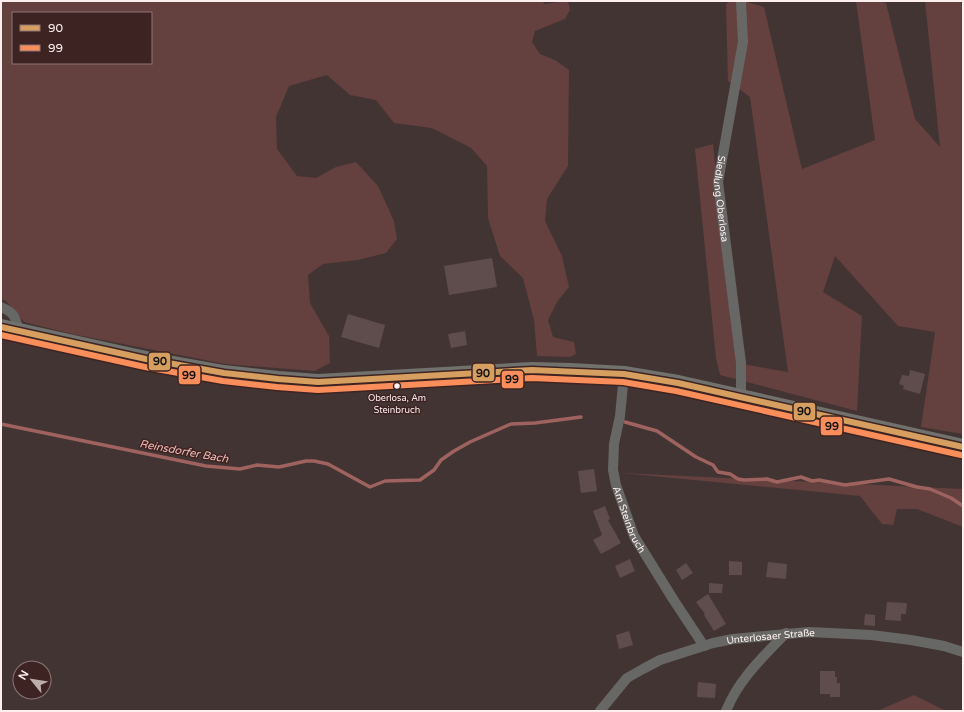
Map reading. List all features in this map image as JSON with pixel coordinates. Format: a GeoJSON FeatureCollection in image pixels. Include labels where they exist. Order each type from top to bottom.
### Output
{"type":"FeatureCollection","features":[{"type":"Feature","properties":{"kind":"main road"},"geometry":{"type":"LineString","coordinates":[[1,327],[146,359],[224,373],[278,379],[318,382],[532,370],[624,374],[678,383],[963,447]]}},
{"type":"Feature","properties":{"kind":"street","name":"Siedlung Oberlosa"},"geometry":{"type":"LineString","coordinates":[[741,1],[743,42],[718,182],[741,363],[741,397]]}},
{"type":"Feature","properties":{"kind":"street"},"geometry":{"type":"LineString","coordinates":[[1,307],[12,312],[15,316],[19,331]]}},
{"type":"Feature","properties":{"kind":"street","name":"Am Steinbruch"},"geometry":{"type":"LineString","coordinates":[[624,374],[620,416],[614,444],[614,470],[616,485],[634,536],[704,646]]}},
{"type":"Feature","properties":{"kind":"street","name":"Unterlosaer Straße"},"geometry":{"type":"LineString","coordinates":[[600,711],[627,678],[660,660],[704,646],[733,639],[809,632],[871,635],[944,646],[963,652]]}},
{"type":"Feature","properties":{"kind":"street"},"geometry":{"type":"LineString","coordinates":[[726,711],[733,694],[754,666],[786,634]]}},
{"type":"Feature","properties":{"kind":"shaded area"},"geometry":{"type":"Polygon","coordinates":[[[1,1],[543,1],[544,4],[568,1],[570,10],[565,19],[535,31],[532,42],[540,54],[555,60],[569,70],[568,166],[547,199],[545,221],[562,256],[569,287],[557,302],[548,320],[553,337],[574,342],[576,354],[570,357],[537,356],[534,320],[523,278],[500,256],[488,218],[487,166],[471,148],[432,128],[394,123],[376,100],[350,95],[327,75],[289,86],[276,117],[277,149],[297,176],[316,178],[336,167],[356,162],[378,186],[394,221],[397,239],[386,253],[358,260],[323,264],[308,275],[310,303],[329,336],[330,363],[315,371],[225,364],[72,334],[24,322],[6,301],[1,299],[1,1]]]}},
{"type":"Feature","properties":{"kind":"shaded area"},"geometry":{"type":"Polygon","coordinates":[[[730,1],[744,1],[764,7],[802,169],[875,140],[856,1],[878,1],[886,3],[915,119],[940,147],[925,1],[961,1],[963,12],[963,434],[921,427],[935,332],[898,326],[835,256],[823,292],[862,316],[857,411],[720,375],[716,358],[695,149],[713,144],[736,363],[788,372],[750,97],[728,81],[726,4],[730,1]]]}},
{"type":"Feature","properties":{"kind":"shaded area"},"geometry":{"type":"Polygon","coordinates":[[[621,473],[963,489],[963,527],[917,509],[897,509],[893,525],[882,524],[860,496],[621,473]]]}},
{"type":"Feature","properties":{"kind":"shaded area"},"geometry":{"type":"Polygon","coordinates":[[[914,695],[946,711],[877,711],[914,695]]]}},
{"type":"Feature","properties":{"kind":"building"},"geometry":{"type":"Polygon","coordinates":[[[492,258],[497,287],[449,295],[444,266],[492,258]]]}},
{"type":"Feature","properties":{"kind":"building"},"geometry":{"type":"Polygon","coordinates":[[[348,314],[385,325],[379,348],[341,337],[348,314]]]}},
{"type":"Feature","properties":{"kind":"building"},"geometry":{"type":"Polygon","coordinates":[[[465,331],[467,345],[451,348],[448,334],[465,331]]]}},
{"type":"Feature","properties":{"kind":"building"},"geometry":{"type":"Polygon","coordinates":[[[910,370],[925,374],[920,394],[903,389],[904,386],[899,384],[902,375],[909,376],[910,370]]]}},
{"type":"Feature","properties":{"kind":"building"},"geometry":{"type":"Polygon","coordinates":[[[594,469],[597,491],[581,493],[578,471],[594,469]]]}},
{"type":"Feature","properties":{"kind":"building"},"geometry":{"type":"Polygon","coordinates":[[[605,506],[610,519],[608,520],[621,543],[601,554],[593,540],[602,535],[593,511],[605,506]]]}},
{"type":"Feature","properties":{"kind":"building"},"geometry":{"type":"Polygon","coordinates":[[[630,559],[635,571],[620,578],[615,566],[630,559]]]}},
{"type":"Feature","properties":{"kind":"building"},"geometry":{"type":"Polygon","coordinates":[[[729,561],[742,562],[742,575],[729,575],[729,561]]]}},
{"type":"Feature","properties":{"kind":"building"},"geometry":{"type":"Polygon","coordinates":[[[768,562],[787,564],[786,579],[766,577],[768,562]]]}},
{"type":"Feature","properties":{"kind":"building"},"geometry":{"type":"Polygon","coordinates":[[[686,563],[693,573],[682,580],[676,570],[686,563]]]}},
{"type":"Feature","properties":{"kind":"building"},"geometry":{"type":"Polygon","coordinates":[[[709,583],[723,584],[722,593],[709,593],[709,583]]]}},
{"type":"Feature","properties":{"kind":"building"},"geometry":{"type":"Polygon","coordinates":[[[708,594],[726,624],[714,631],[704,615],[705,614],[696,602],[708,594]]]}},
{"type":"Feature","properties":{"kind":"building"},"geometry":{"type":"Polygon","coordinates":[[[887,602],[907,603],[906,614],[901,614],[901,621],[885,620],[887,602]]]}},
{"type":"Feature","properties":{"kind":"building"},"geometry":{"type":"Polygon","coordinates":[[[865,614],[875,615],[875,626],[864,625],[865,614]]]}},
{"type":"Feature","properties":{"kind":"building"},"geometry":{"type":"Polygon","coordinates":[[[629,631],[633,645],[619,649],[616,635],[629,631]]]}},
{"type":"Feature","properties":{"kind":"building"},"geometry":{"type":"Polygon","coordinates":[[[820,671],[835,671],[837,683],[840,683],[840,697],[830,697],[830,694],[820,694],[820,671]]]}},
{"type":"Feature","properties":{"kind":"building"},"geometry":{"type":"Polygon","coordinates":[[[698,682],[716,684],[715,698],[697,697],[698,682]]]}},
{"type":"Feature","properties":{"kind":"waterway","name":"Reinsdorfer Bach"},"geometry":{"type":"LineString","coordinates":[[1,424],[206,466],[240,469],[257,465],[279,467],[306,461],[314,461],[328,464],[370,487],[385,481],[420,480],[434,470],[441,460],[454,451],[470,442],[511,424],[535,423],[581,417]]}},
{"type":"Feature","properties":{"kind":"waterway","name":"Reinsdorfer Bach"},"geometry":{"type":"LineString","coordinates":[[625,422],[657,431],[696,457],[713,465],[718,472],[730,474],[738,479],[767,479],[777,482],[801,477],[812,481],[819,480],[845,485],[889,479],[930,489],[951,498],[963,506]]}},
{"type":"Feature","properties":{"kind":"transit line","name":"90"},"geometry":{"type":"LineString","coordinates":[[1,327],[146,359],[224,373],[278,379],[318,382],[532,370],[624,374],[678,383],[963,447]]}},
{"type":"Feature","properties":{"kind":"transit line","name":"99"},"geometry":{"type":"LineString","coordinates":[[1,335],[145,367],[223,381],[277,387],[318,390],[532,378],[623,382],[676,391],[961,455]]}},
{"type":"Feature","properties":{"kind":"place","name":"Oberlosa, Am Steinbruch"},"geometry":{"type":"Point","coordinates":[397,386]}}]}
